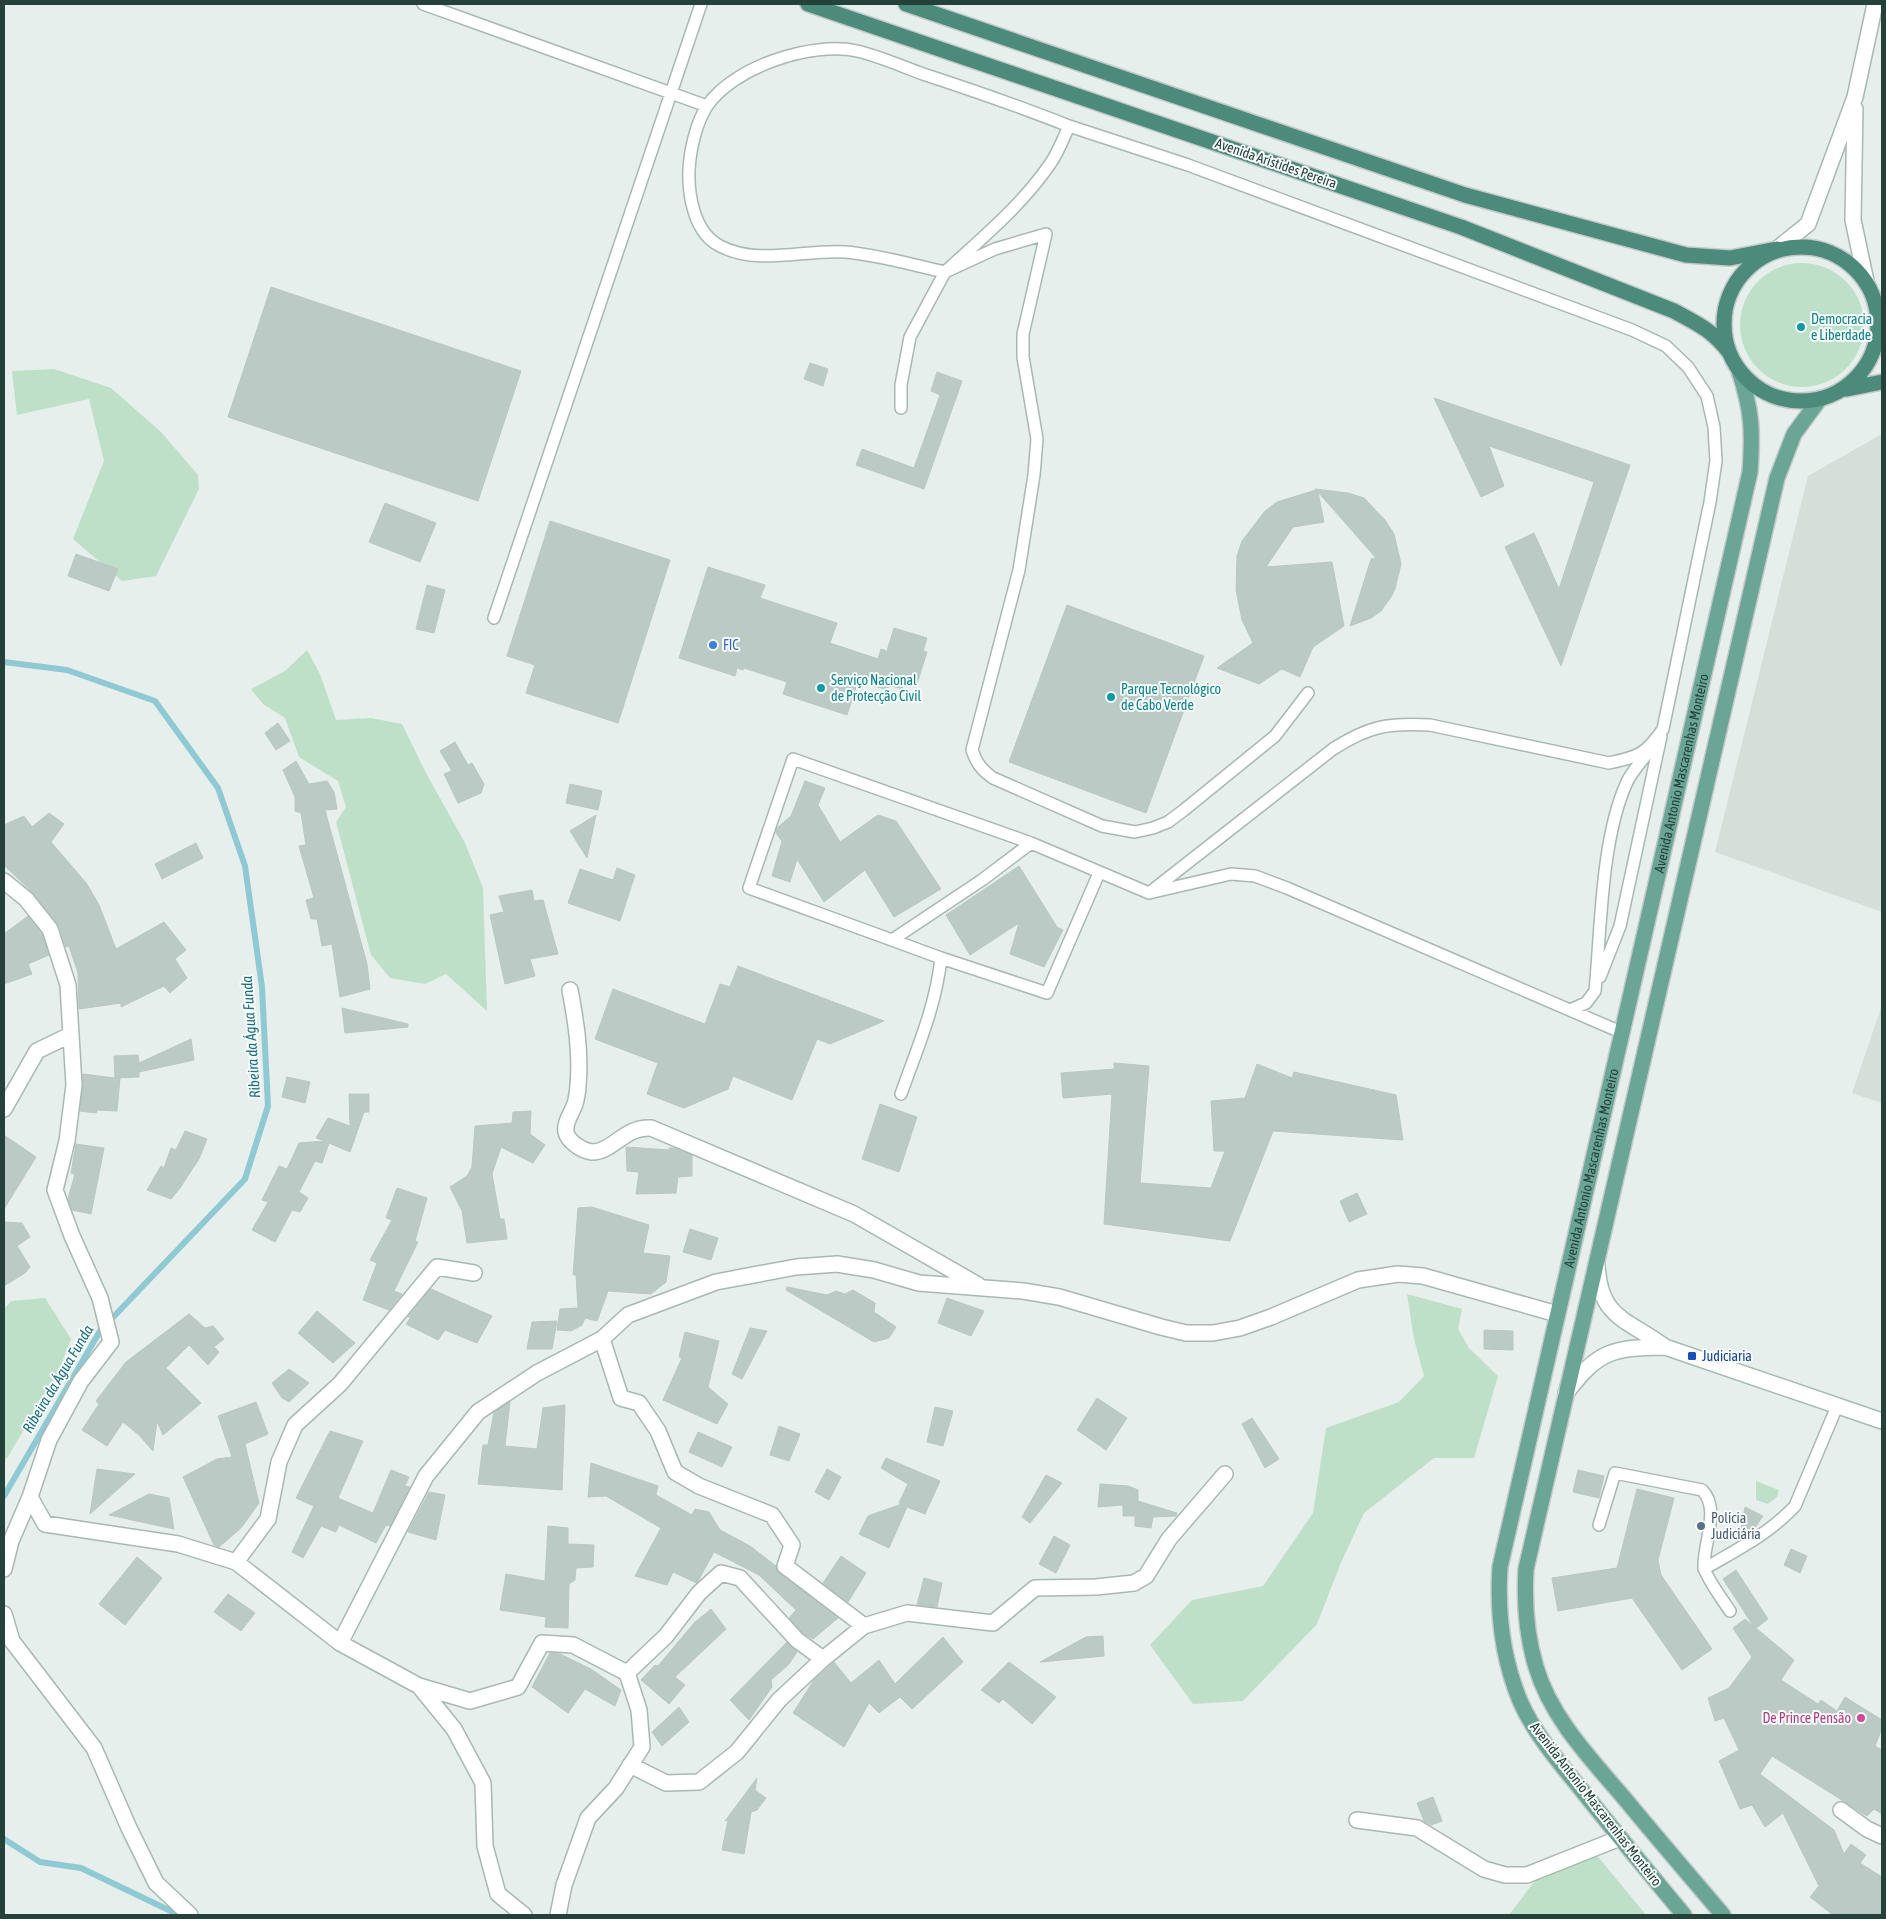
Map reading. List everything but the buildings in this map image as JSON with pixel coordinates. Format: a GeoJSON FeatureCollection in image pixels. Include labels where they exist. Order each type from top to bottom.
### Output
{"type":"FeatureCollection","features":[{"type":"Feature","properties":{"kind":"highway","name":"Avenida Aristides Pereira"},"geometry":{"type":"LineString","coordinates":[[808,4],[1461,227],[1674,311],[1707,328],[1716,336],[1728,352]]}},
{"type":"Feature","properties":{"kind":"highway"},"geometry":{"type":"LineString","coordinates":[[906,4],[1465,196],[1686,254],[1730,258],[1803,246],[1829,251],[1850,263],[1866,281],[1879,306],[1878,328],[1873,353],[1860,375],[1840,391]]}},
{"type":"Feature","properties":{"kind":"highway"},"geometry":{"type":"LineString","coordinates":[[1777,249],[1754,262],[1737,280],[1726,302],[1723,327],[1728,352],[1739,371],[1755,386],[1775,397],[1796,402],[1819,400],[1840,391],[1882,382]]}},
{"type":"Feature","properties":{"kind":"main road","name":"Avenida Antonio Mascarenhas Monteiro"},"geometry":{"type":"LineString","coordinates":[[1684,1915],[1620,1838],[1533,1727],[1511,1676],[1503,1649],[1500,1621],[1500,1567],[1750,472],[1753,430],[1748,400],[1739,371]]}},
{"type":"Feature","properties":{"kind":"main road","name":"Avenida Antonio Mascarenhas Monteiro"},"geometry":{"type":"LineString","coordinates":[[1723,1915],[1577,1741],[1556,1713],[1536,1668],[1526,1618],[1526,1569],[1777,478],[1794,434],[1819,400]]}},
{"type":"Feature","properties":{"kind":"street"},"geometry":{"type":"LineString","coordinates":[[1777,249],[1808,224],[1855,97],[1875,4]]}},
{"type":"Feature","properties":{"kind":"street"},"geometry":{"type":"LineString","coordinates":[[1855,97],[1853,220],[1866,281]]}},
{"type":"Feature","properties":{"kind":"street"},"geometry":{"type":"LineString","coordinates":[[4,881],[26,899],[50,929],[68,985],[74,1085],[67,1141],[55,1190],[72,1236],[100,1298],[111,1342],[81,1381],[49,1440],[30,1497],[11,1541],[4,1569]]}},
{"type":"Feature","properties":{"kind":"street"},"geometry":{"type":"LineString","coordinates":[[570,990],[578,1040],[578,1083],[576,1101],[566,1130],[568,1137],[581,1148],[590,1152],[600,1151],[633,1130],[651,1128],[854,1214],[981,1287]]}},
{"type":"Feature","properties":{"kind":"street"},"geometry":{"type":"LineString","coordinates":[[4,1109],[37,1050],[70,1034]]}},
{"type":"Feature","properties":{"kind":"street"},"geometry":{"type":"LineString","coordinates":[[1597,1262],[1602,1295],[1612,1311],[1622,1320],[1665,1347],[1838,1404],[1882,1421]]}},
{"type":"Feature","properties":{"kind":"street"},"geometry":{"type":"LineString","coordinates":[[340,1643],[426,1476],[478,1412],[537,1372],[602,1339],[628,1315],[677,1295],[716,1282],[796,1267],[837,1264],[874,1270],[919,1284],[981,1287],[1060,1297],[1186,1333],[1213,1333],[1240,1328],[1358,1280],[1398,1274],[1424,1276],[1557,1314]]}},
{"type":"Feature","properties":{"kind":"street"},"geometry":{"type":"LineString","coordinates":[[236,1562],[268,1519],[279,1462],[295,1425],[340,1384],[437,1267],[474,1272]]}},
{"type":"Feature","properties":{"kind":"street"},"geometry":{"type":"LineString","coordinates":[[602,1339],[621,1398],[639,1403],[658,1431],[675,1472],[699,1486],[772,1515],[792,1545],[785,1566],[864,1626]]}},
{"type":"Feature","properties":{"kind":"street"},"geometry":{"type":"LineString","coordinates":[[1566,1393],[1582,1372],[1603,1355],[1619,1349],[1665,1347]]}},
{"type":"Feature","properties":{"kind":"street"},"geometry":{"type":"LineString","coordinates":[[630,1765],[666,1783],[699,1782],[737,1752],[779,1700],[823,1659],[864,1626],[907,1613],[993,1623],[1035,1588],[1096,1587],[1134,1583],[1146,1576],[1169,1539],[1225,1474]]}},
{"type":"Feature","properties":{"kind":"street"},"geometry":{"type":"LineString","coordinates":[[30,1497],[45,1524],[178,1544],[236,1562],[340,1643],[419,1686],[470,1701],[518,1687],[542,1643],[573,1645],[627,1673],[638,1710],[642,1747],[616,1788],[588,1818],[564,1885],[558,1915]]}},
{"type":"Feature","properties":{"kind":"street"},"geometry":{"type":"LineString","coordinates":[[627,1673],[666,1636],[700,1593],[721,1573],[740,1578],[797,1640],[823,1659]]}},
{"type":"Feature","properties":{"kind":"street"},"geometry":{"type":"LineString","coordinates":[[4,1614],[12,1641],[94,1748],[129,1828],[156,1883],[190,1915]]}},
{"type":"Feature","properties":{"kind":"street"},"geometry":{"type":"LineString","coordinates":[[419,1686],[454,1729],[483,1783],[485,1846],[498,1894],[524,1915]]}},
{"type":"Feature","properties":{"kind":"street"},"geometry":{"type":"LineString","coordinates":[[1841,1810],[1868,1829],[1882,1836]]}},
{"type":"Feature","properties":{"kind":"street"},"geometry":{"type":"LineString","coordinates":[[1357,1820],[1417,1828],[1484,1869],[1505,1875],[1527,1875],[1620,1838]]}},
{"type":"Feature","properties":{"kind":"lane"},"geometry":{"type":"LineString","coordinates":[[423,4],[707,106]]}},
{"type":"Feature","properties":{"kind":"lane"},"geometry":{"type":"LineString","coordinates":[[494,618],[701,4]]}},
{"type":"Feature","properties":{"kind":"lane"},"geometry":{"type":"LineString","coordinates":[[1308,693],[1275,736],[1184,810],[1168,822],[1153,828],[1135,832],[1102,826],[993,778],[983,771],[975,760],[972,750],[1019,570],[1034,475],[1036,439],[1023,356],[1023,334],[1046,234],[996,249],[945,272],[846,252],[755,255],[736,253],[717,244],[705,232],[695,215],[690,192],[692,148],[707,106],[737,77],[756,66],[808,53],[833,50],[856,51],[1188,166],[1632,330],[1666,346],[1688,367],[1707,396],[1714,427],[1716,460],[1710,502],[1620,926],[1595,991],[1586,1003],[1570,1010]]}},
{"type":"Feature","properties":{"kind":"lane"},"geometry":{"type":"LineString","coordinates":[[901,408],[901,385],[910,337],[945,272],[1008,214],[1034,186],[1052,162],[1069,126]]}},
{"type":"Feature","properties":{"kind":"lane"},"geometry":{"type":"LineString","coordinates":[[1149,893],[1333,749],[1354,736],[1378,726],[1430,725],[1609,763],[1632,758],[1651,747]]}},
{"type":"Feature","properties":{"kind":"lane"},"geometry":{"type":"LineString","coordinates":[[1595,991],[1603,891],[1615,817],[1627,781],[1663,729]]}},
{"type":"Feature","properties":{"kind":"lane"},"geometry":{"type":"LineString","coordinates":[[1099,873],[1047,994],[749,888],[793,759],[1031,843],[1149,893],[1231,874],[1255,876],[1287,888],[1623,1033]]}},
{"type":"Feature","properties":{"kind":"lane"},"geometry":{"type":"LineString","coordinates":[[892,940],[982,880],[1031,843]]}},
{"type":"Feature","properties":{"kind":"lane"},"geometry":{"type":"LineString","coordinates":[[901,1094],[930,1014],[938,986],[942,958]]}},
{"type":"Feature","properties":{"kind":"lane"},"geometry":{"type":"LineString","coordinates":[[1704,1569],[1762,1535],[1795,1506],[1838,1404]]}},
{"type":"Feature","properties":{"kind":"lane"},"geometry":{"type":"LineString","coordinates":[[1599,1525],[1615,1473],[1696,1488],[1706,1495],[1710,1504],[1704,1569],[1730,1611]]}},
{"type":"Feature","properties":{"kind":"shaded area"},"geometry":{"type":"Polygon","coordinates":[[[1882,434],[1882,912],[1715,852],[1808,476],[1882,434]]]}},
{"type":"Feature","properties":{"kind":"shaded area"},"geometry":{"type":"Polygon","coordinates":[[[1882,1005],[1882,1103],[1852,1093],[1882,1005]]]}},
{"type":"Feature","properties":{"kind":"green space"},"geometry":{"type":"Polygon","coordinates":[[[1802,263],[1826,268],[1837,273],[1846,281],[1854,290],[1859,301],[1864,325],[1859,349],[1854,360],[1846,369],[1837,377],[1826,382],[1802,387],[1778,382],[1767,377],[1758,369],[1750,360],[1745,349],[1740,325],[1745,301],[1750,290],[1758,281],[1767,273],[1778,268],[1802,263]]]}},
{"type":"Feature","properties":{"kind":"green space"},"geometry":{"type":"Polygon","coordinates":[[[54,369],[111,388],[161,432],[198,475],[199,489],[156,576],[122,581],[73,539],[104,461],[89,399],[17,415],[12,371],[54,369]]]}},
{"type":"Feature","properties":{"kind":"green space"},"geometry":{"type":"Polygon","coordinates":[[[307,650],[320,674],[336,720],[371,718],[402,724],[426,773],[465,843],[483,888],[487,1011],[446,974],[425,984],[390,978],[371,955],[336,822],[346,807],[338,781],[299,757],[285,718],[263,704],[251,689],[285,671],[307,650]]]}},
{"type":"Feature","properties":{"kind":"green space"},"geometry":{"type":"Polygon","coordinates":[[[1407,1294],[1462,1309],[1458,1329],[1469,1348],[1498,1376],[1474,1458],[1434,1458],[1364,1513],[1340,1565],[1317,1624],[1243,1701],[1193,1704],[1150,1645],[1192,1600],[1263,1586],[1313,1513],[1326,1428],[1399,1402],[1424,1376],[1414,1339],[1407,1294]]]}},
{"type":"Feature","properties":{"kind":"green space"},"geometry":{"type":"Polygon","coordinates":[[[45,1298],[71,1339],[57,1375],[7,1458],[4,1459],[4,1309],[11,1301],[45,1298]]]}},
{"type":"Feature","properties":{"kind":"green space"},"geometry":{"type":"Polygon","coordinates":[[[1756,1481],[1779,1490],[1777,1497],[1768,1504],[1756,1500],[1756,1481]]]}},
{"type":"Feature","properties":{"kind":"green space"},"geometry":{"type":"Polygon","coordinates":[[[1595,1853],[1646,1915],[1509,1915],[1555,1854],[1595,1853]]]}},
{"type":"Feature","properties":{"kind":"waterway","name":"Ribeira da Água Funda"},"geometry":{"type":"LineString","coordinates":[[4,662],[67,670],[155,701],[218,788],[245,866],[262,987],[268,1106],[245,1179],[100,1331],[4,1496]]}},
{"type":"Feature","properties":{"kind":"waterway","name":"Ribeira da Água Funda"},"geometry":{"type":"LineString","coordinates":[[4,1839],[40,1862],[81,1868],[179,1915]]}},
{"type":"Feature","properties":{"kind":"place","name":"Democracia e Liberdade"},"geometry":{"type":"Point","coordinates":[1801,327]}},
{"type":"Feature","properties":{"kind":"place","name":"FIC"},"geometry":{"type":"Point","coordinates":[713,645]}},
{"type":"Feature","properties":{"kind":"place","name":"Serviço Nacional de Protecção Civil"},"geometry":{"type":"Point","coordinates":[821,688]}},
{"type":"Feature","properties":{"kind":"place","name":"Parque Tecnológico de Cabo Verde"},"geometry":{"type":"Point","coordinates":[1111,697]}},
{"type":"Feature","properties":{"kind":"place","name":"Judiciaria"},"geometry":{"type":"Point","coordinates":[1692,1356]}},
{"type":"Feature","properties":{"kind":"place","name":"Polícia Judiciária"},"geometry":{"type":"Point","coordinates":[1701,1526]}},
{"type":"Feature","properties":{"kind":"place","name":"De Prince Pensão"},"geometry":{"type":"Point","coordinates":[1861,1718]}}]}
